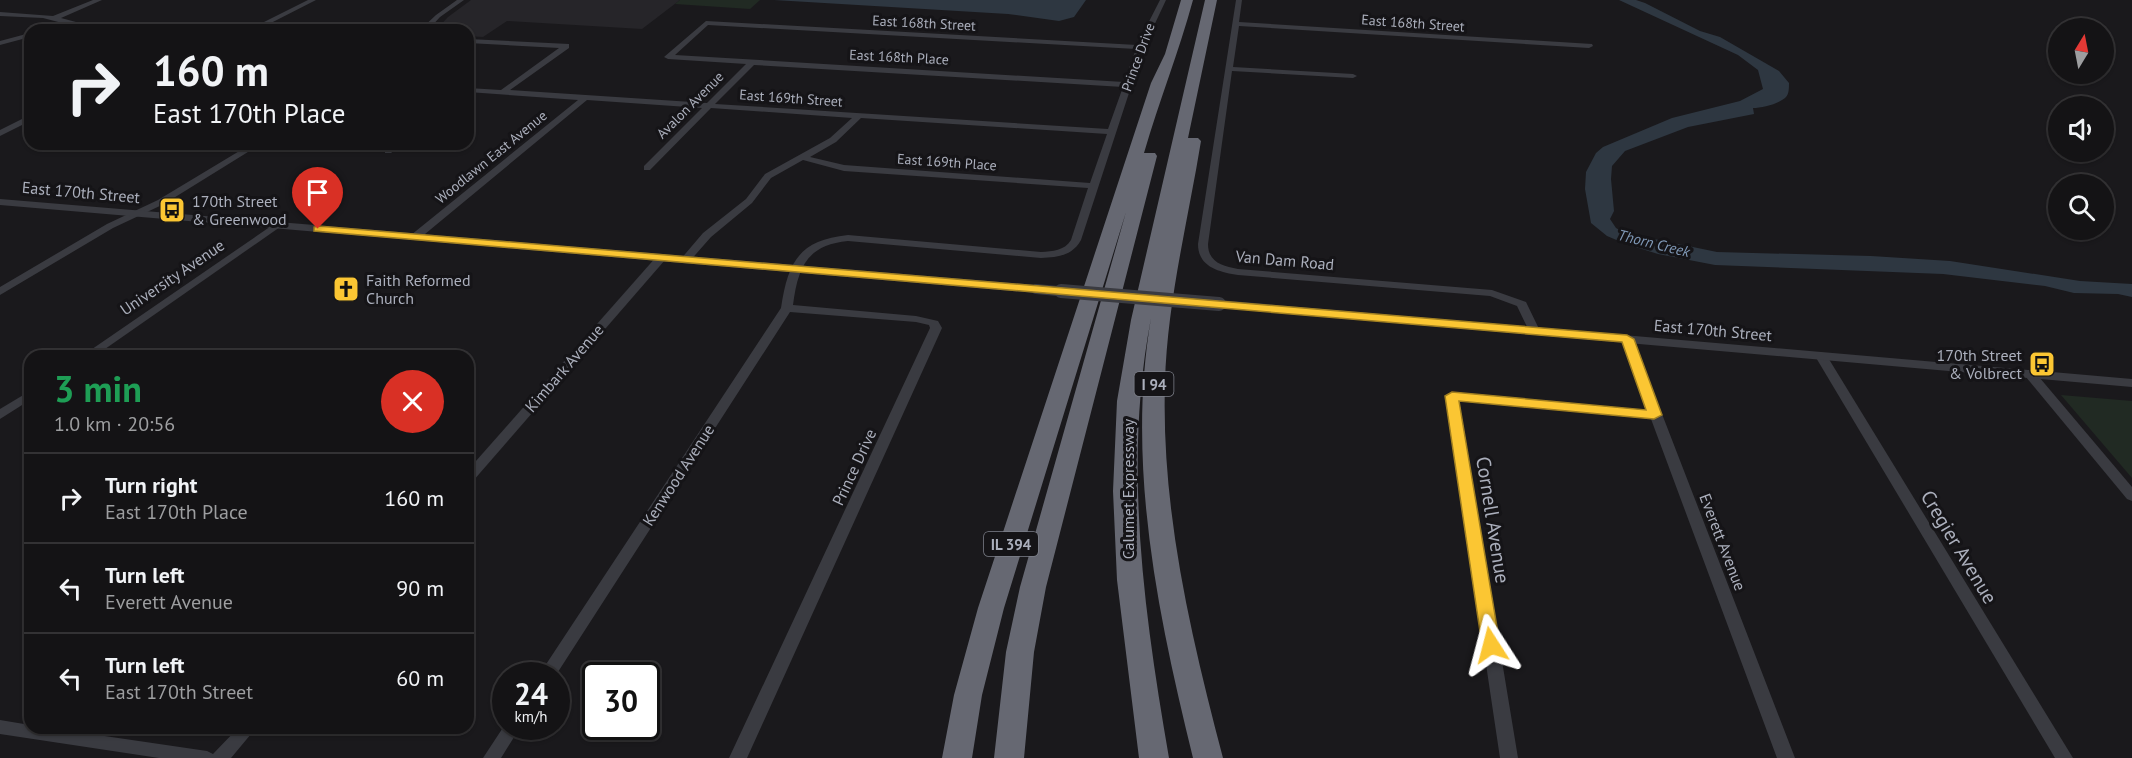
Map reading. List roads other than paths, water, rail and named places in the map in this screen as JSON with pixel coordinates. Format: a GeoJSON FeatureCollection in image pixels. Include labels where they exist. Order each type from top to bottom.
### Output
{"type":"FeatureCollection","features":[{"type":"Feature","properties":{"kind":"highway"},"geometry":{"type":"LineString","coordinates":[[1009,758],[1020,652],[1033,587],[1168,84],[1172,54],[1186,0]]}},
{"type":"Feature","properties":{"kind":"highway","name":"Calumet Expressway"},"geometry":{"type":"LineString","coordinates":[[1154,758],[1138,663],[1128,570],[1125,507],[1128,398],[1142,318],[1192,76],[1210,5]]}},
{"type":"Feature","properties":{"kind":"highway","name":"I 94"},"geometry":{"type":"LineString","coordinates":[[1208,758],[1183,661],[1162,553],[1154,441],[1154,382],[1160,321],[1212,27],[1210,5]]}},
{"type":"Feature","properties":{"kind":"highway","name":"IL 394"},"geometry":{"type":"LineString","coordinates":[[957,758],[968,695],[994,596],[1158,83],[1172,54]]}},
{"type":"Feature","properties":{"kind":"street"},"geometry":{"type":"LineString","coordinates":[[54,18],[99,0]]}},
{"type":"Feature","properties":{"kind":"street"},"geometry":{"type":"LineString","coordinates":[[262,24],[313,0]]}},
{"type":"Feature","properties":{"kind":"street"},"geometry":{"type":"LineString","coordinates":[[430,24],[461,0]]}},
{"type":"Feature","properties":{"kind":"street","name":"Prince Drive"},"geometry":{"type":"LineString","coordinates":[[795,269],[814,246],[837,238],[1025,254],[1051,255],[1071,249],[1076,240],[1140,47],[1163,0]]}},
{"type":"Feature","properties":{"kind":"street","name":"Van Dam Road"},"geometry":{"type":"LineString","coordinates":[[1239,0],[1203,244],[1203,254],[1206,259],[1222,268],[1238,272],[1492,292],[1522,304],[1534,331]]}},
{"type":"Feature","properties":{"kind":"street"},"geometry":{"type":"LineString","coordinates":[[0,14],[54,18],[75,24]]}},
{"type":"Feature","properties":{"kind":"street","name":"East 168th Street"},"geometry":{"type":"LineString","coordinates":[[668,57],[706,23],[1140,47]]}},
{"type":"Feature","properties":{"kind":"street","name":"East 168th Street"},"geometry":{"type":"LineString","coordinates":[[1235,24],[1589,46]]}},
{"type":"Feature","properties":{"kind":"street"},"geometry":{"type":"LineString","coordinates":[[0,43],[24,37]]}},
{"type":"Feature","properties":{"kind":"street"},"geometry":{"type":"LineString","coordinates":[[474,41],[566,46],[503,92]]}},
{"type":"Feature","properties":{"kind":"street","name":"East 168th Place"},"geometry":{"type":"LineString","coordinates":[[668,57],[1128,85]]}},
{"type":"Feature","properties":{"kind":"street","name":"Avalon Avenue"},"geometry":{"type":"LineString","coordinates":[[647,168],[752,62]]}},
{"type":"Feature","properties":{"kind":"street"},"geometry":{"type":"LineString","coordinates":[[1230,69],[1353,76]]}},
{"type":"Feature","properties":{"kind":"street","name":"East 169th Street"},"geometry":{"type":"LineString","coordinates":[[474,92],[503,92],[1111,132]]}},
{"type":"Feature","properties":{"kind":"street","name":"Woodlawn East Avenue"},"geometry":{"type":"LineString","coordinates":[[415,237],[585,98]]}},
{"type":"Feature","properties":{"kind":"street"},"geometry":{"type":"LineString","coordinates":[[685,260],[707,235],[749,201],[768,176],[841,135],[859,116]]}},
{"type":"Feature","properties":{"kind":"street"},"geometry":{"type":"LineString","coordinates":[[0,133],[24,121]]}},
{"type":"Feature","properties":{"kind":"street"},"geometry":{"type":"LineString","coordinates":[[0,292],[110,226],[162,202],[247,150]]}},
{"type":"Feature","properties":{"kind":"street","name":"East 169th Place"},"geometry":{"type":"LineString","coordinates":[[801,157],[844,168],[1094,186]]}},
{"type":"Feature","properties":{"kind":"street","name":"East 170th Street"},"geometry":{"type":"LineString","coordinates":[[0,202],[2132,383]]}},
{"type":"Feature","properties":{"kind":"street","name":"University Avenue"},"geometry":{"type":"LineString","coordinates":[[96,350],[277,225]]}},
{"type":"Feature","properties":{"kind":"street","name":"Kimbark Avenue"},"geometry":{"type":"LineString","coordinates":[[474,471],[661,258]]}},
{"type":"Feature","properties":{"kind":"street","name":"Kenwood Avenue"},"geometry":{"type":"LineString","coordinates":[[556,662],[787,309],[790,282],[795,269]]}},
{"type":"Feature","properties":{"kind":"street","name":"Prince Drive"},"geometry":{"type":"LineString","coordinates":[[738,758],[936,328],[934,323],[916,320],[787,309]]}},
{"type":"Feature","properties":{"kind":"street","name":"Everett Avenue"},"geometry":{"type":"LineString","coordinates":[[1627,339],[1786,758]]}},
{"type":"Feature","properties":{"kind":"street","name":"Cregier Avenue"},"geometry":{"type":"LineString","coordinates":[[1821,356],[2064,758]]}},
{"type":"Feature","properties":{"kind":"street"},"geometry":{"type":"LineString","coordinates":[[2030,374],[2132,496]]}},
{"type":"Feature","properties":{"kind":"street","name":"Cornell Avenue"},"geometry":{"type":"LineString","coordinates":[[1509,758],[1452,396],[1654,415]]}},
{"type":"Feature","properties":{"kind":"street"},"geometry":{"type":"LineString","coordinates":[[0,415],[24,399]]}},
{"type":"Feature","properties":{"kind":"street"},"geometry":{"type":"LineString","coordinates":[[0,727],[24,731]]}},
{"type":"Feature","properties":{"kind":"street"},"geometry":{"type":"LineString","coordinates":[[47,734],[207,758]]}},
{"type":"Feature","properties":{"kind":"street"},"geometry":{"type":"LineString","coordinates":[[220,758],[242,734]]}},
{"type":"Feature","properties":{"kind":"street"},"geometry":{"type":"LineString","coordinates":[[492,758],[504,740]]}},
{"type":"Feature","properties":{"kind":"water"},"geometry":{"type":"Polygon","coordinates":[[[774,0],[1086,0],[1074,17],[1059,21],[1008,14],[774,0]]]}},
{"type":"Feature","properties":{"kind":"water","name":"Thorn Creek"},"geometry":{"type":"Polygon","coordinates":[[[1619,0],[1636,0],[1645,3],[1700,31],[1720,37],[1779,71],[1789,85],[1786,97],[1770,105],[1753,108],[1754,114],[1688,127],[1625,151],[1612,166],[1614,211],[1610,219],[1616,228],[1625,233],[1717,252],[1871,256],[1950,261],[2080,281],[2132,284],[2132,297],[2118,294],[2074,293],[2045,286],[1943,274],[1715,265],[1658,254],[1607,236],[1591,223],[1585,189],[1586,172],[1596,153],[1603,147],[1672,118],[1740,101],[1763,89],[1758,70],[1738,55],[1619,0]]]}},
{"type":"Feature","properties":{"kind":"place","name":"170th Street & Greenwood"},"geometry":{"type":"Point","coordinates":[172,210]}},
{"type":"Feature","properties":{"kind":"place","name":"Faith Reformed Church"},"geometry":{"type":"Point","coordinates":[346,289]}},
{"type":"Feature","properties":{"kind":"place","name":"170th Street & Volbrect"},"geometry":{"type":"Point","coordinates":[2042,364]}}]}
